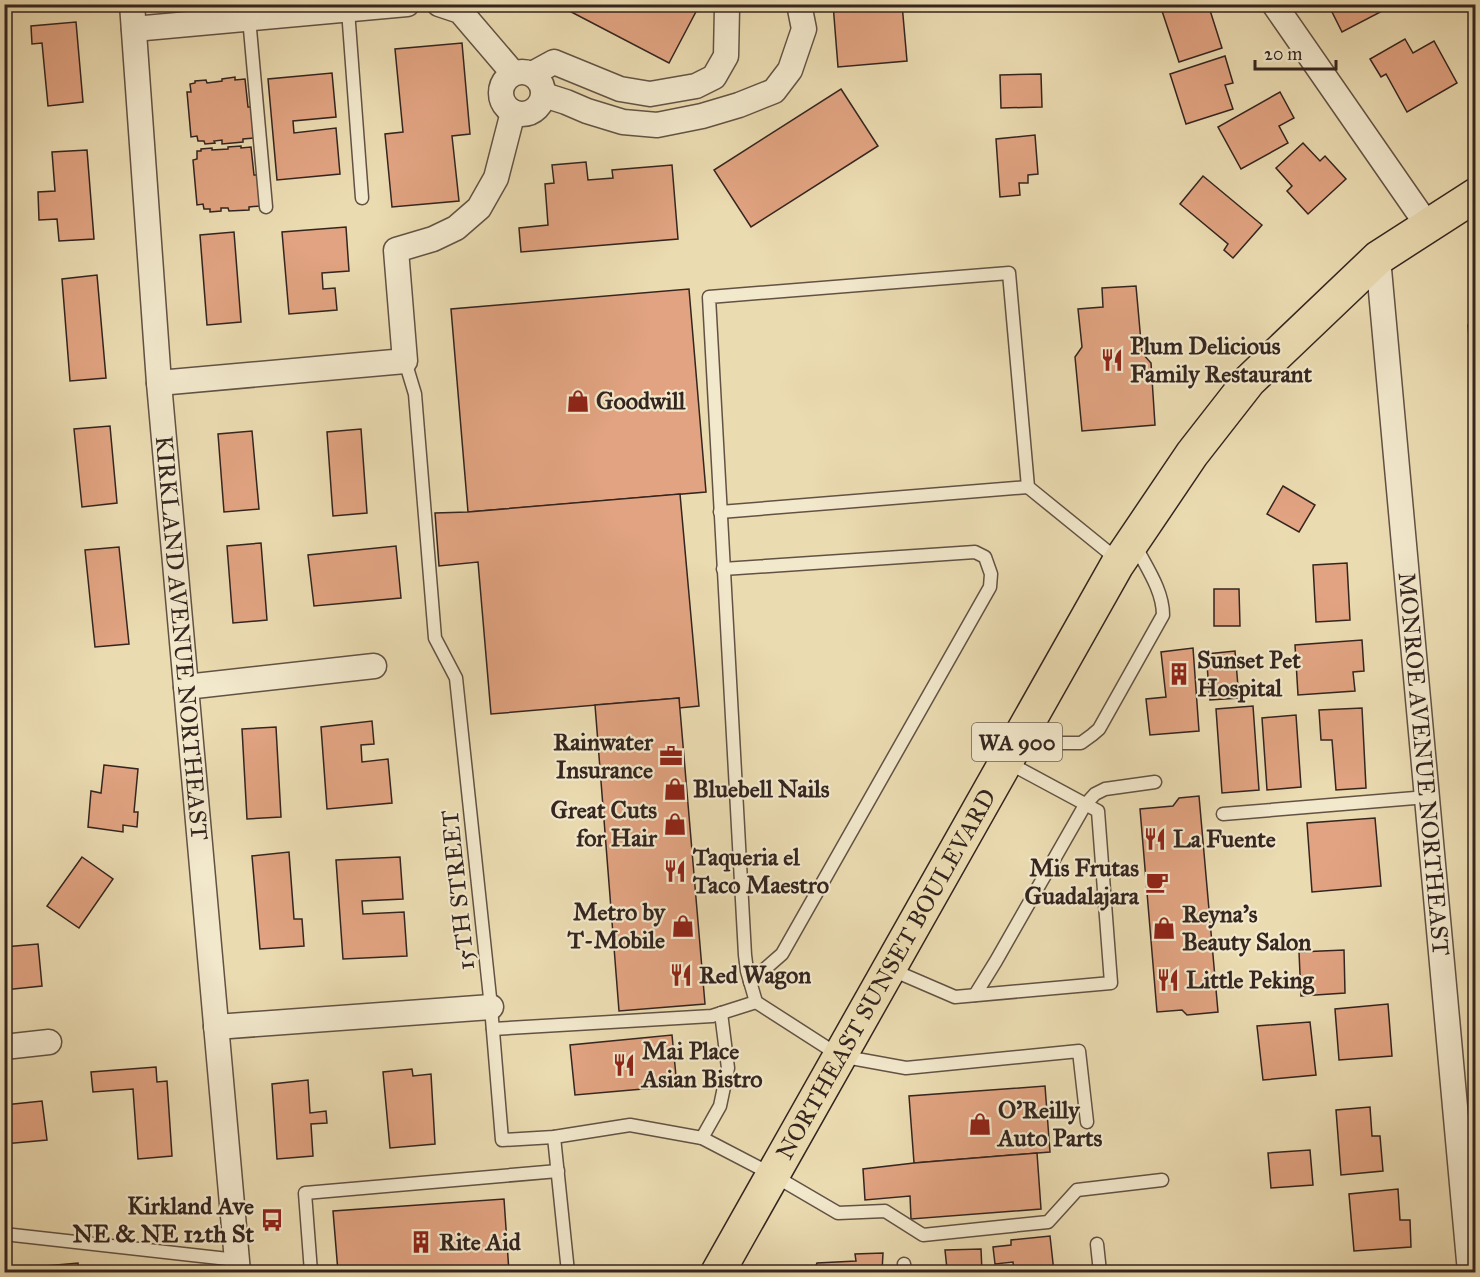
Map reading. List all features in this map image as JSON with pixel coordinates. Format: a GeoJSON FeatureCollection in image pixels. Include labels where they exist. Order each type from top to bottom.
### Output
{"type":"FeatureCollection","features":[{"type":"Feature","properties":{"kind":"main road","name":"NORTHEAST SUNSET BOULEVARD"},"geometry":{"type":"LineString","coordinates":[[718,1272],[1126,551],[1192,454],[1249,381],[1378,258],[1476,195]]}},
{"type":"Feature","properties":{"kind":"street","name":"KIRKLAND AVENUE NORTHEAST"},"geometry":{"type":"LineString","coordinates":[[132,4],[159,383],[238,1266]]}},
{"type":"Feature","properties":{"kind":"street"},"geometry":{"type":"LineString","coordinates":[[134,29],[406,4]]}},
{"type":"Feature","properties":{"kind":"street"},"geometry":{"type":"LineString","coordinates":[[439,4],[460,11],[523,73],[537,77],[541,82],[544,95],[539,107],[527,114],[519,114],[507,108],[503,103],[501,89],[508,77],[523,73],[554,62],[620,89],[650,94],[696,86],[714,77],[726,56],[729,4]]}},
{"type":"Feature","properties":{"kind":"street"},"geometry":{"type":"LineString","coordinates":[[544,95],[623,122],[657,125],[702,116],[739,105],[774,91],[790,70],[804,28],[799,4]]}},
{"type":"Feature","properties":{"kind":"street"},"geometry":{"type":"LineString","coordinates":[[1274,4],[1428,226]]}},
{"type":"Feature","properties":{"kind":"street"},"geometry":{"type":"LineString","coordinates":[[159,383],[405,361],[396,250],[433,239],[456,228],[478,208],[496,177],[513,112]]}},
{"type":"Feature","properties":{"kind":"street","name":"MONROE AVENUE NORTHEAST"},"geometry":{"type":"LineString","coordinates":[[1378,258],[1470,1272]]}},
{"type":"Feature","properties":{"kind":"street"},"geometry":{"type":"LineString","coordinates":[[186,687],[374,666]]}},
{"type":"Feature","properties":{"kind":"street"},"geometry":{"type":"LineString","coordinates":[[216,1027],[492,1018]]}},
{"type":"Feature","properties":{"kind":"street"},"geometry":{"type":"LineString","coordinates":[[4,1047],[49,1042]]}},
{"type":"Feature","properties":{"kind":"lane"},"geometry":{"type":"LineString","coordinates":[[348,10],[362,198]]}},
{"type":"Feature","properties":{"kind":"lane"},"geometry":{"type":"LineString","coordinates":[[249,18],[266,207]]}},
{"type":"Feature","properties":{"kind":"lane"},"geometry":{"type":"LineString","coordinates":[[1028,487],[1010,273],[709,297],[745,955],[756,1002],[840,1056],[906,1068],[1079,1051],[1087,1122]]}},
{"type":"Feature","properties":{"kind":"lane","name":"15TH STREET"},"geometry":{"type":"LineString","coordinates":[[405,361],[415,394],[435,638],[456,678],[492,1018],[502,1140],[554,1137],[630,1125],[702,1138],[773,1175],[838,1213],[885,1211],[923,1235],[1048,1222],[1077,1190],[1162,1180]]}},
{"type":"Feature","properties":{"kind":"lane"},"geometry":{"type":"LineString","coordinates":[[720,512],[1028,487],[1126,551],[1158,590],[1163,603],[1163,615],[1099,729],[1081,743],[1060,743],[1026,727]]}},
{"type":"Feature","properties":{"kind":"lane"},"geometry":{"type":"LineString","coordinates":[[723,569],[975,552],[985,557],[991,574],[990,587],[782,954],[750,982]]}},
{"type":"Feature","properties":{"kind":"lane"},"geometry":{"type":"LineString","coordinates":[[889,969],[955,997],[1111,983],[1098,811],[1006,762]]}},
{"type":"Feature","properties":{"kind":"lane"},"geometry":{"type":"LineString","coordinates":[[975,995],[1085,805],[1100,791],[1110,787],[1155,782]]}},
{"type":"Feature","properties":{"kind":"lane"},"geometry":{"type":"LineString","coordinates":[[1223,814],[1427,798]]}},
{"type":"Feature","properties":{"kind":"lane"},"geometry":{"type":"LineString","coordinates":[[492,1018],[712,1016],[756,1002]]}},
{"type":"Feature","properties":{"kind":"lane"},"geometry":{"type":"LineString","coordinates":[[702,1138],[720,1106],[728,1068],[721,1013]]}},
{"type":"Feature","properties":{"kind":"lane"},"geometry":{"type":"LineString","coordinates":[[554,1137],[568,1272]]}},
{"type":"Feature","properties":{"kind":"lane"},"geometry":{"type":"LineString","coordinates":[[311,1272],[305,1193],[558,1171]]}},
{"type":"Feature","properties":{"kind":"lane"},"geometry":{"type":"LineString","coordinates":[[4,1234],[238,1266]]}},
{"type":"Feature","properties":{"kind":"lane"},"geometry":{"type":"LineString","coordinates":[[1097,1244],[1100,1272]]}},
{"type":"Feature","properties":{"kind":"building"},"geometry":{"type":"Polygon","coordinates":[[[556,4],[700,4],[669,63],[556,4]]]}},
{"type":"Feature","properties":{"kind":"building"},"geometry":{"type":"Polygon","coordinates":[[[833,4],[902,4],[907,61],[838,67],[833,4]]]}},
{"type":"Feature","properties":{"kind":"building"},"geometry":{"type":"Polygon","coordinates":[[[1208,4],[1222,48],[1179,62],[1160,5],[1208,4]]]}},
{"type":"Feature","properties":{"kind":"building"},"geometry":{"type":"Polygon","coordinates":[[[1328,4],[1391,4],[1392,6],[1342,32],[1328,4]]]}},
{"type":"Feature","properties":{"kind":"building"},"geometry":{"type":"Polygon","coordinates":[[[76,22],[83,102],[48,106],[42,43],[32,44],[31,26],[76,22]]]}},
{"type":"Feature","properties":{"kind":"building"},"geometry":{"type":"Polygon","coordinates":[[[1405,39],[1413,53],[1434,41],[1457,83],[1407,112],[1386,74],[1381,77],[1370,59],[1405,39]]]}},
{"type":"Feature","properties":{"kind":"building"},"geometry":{"type":"Polygon","coordinates":[[[462,43],[470,134],[452,136],[459,201],[392,207],[385,134],[403,132],[395,49],[462,43]]]}},
{"type":"Feature","properties":{"kind":"building"},"geometry":{"type":"Polygon","coordinates":[[[1225,56],[1233,83],[1225,85],[1233,109],[1186,124],[1170,74],[1225,56]]]}},
{"type":"Feature","properties":{"kind":"building"},"geometry":{"type":"Polygon","coordinates":[[[332,73],[336,117],[293,121],[294,133],[336,128],[340,174],[277,180],[268,79],[332,73]]]}},
{"type":"Feature","properties":{"kind":"building"},"geometry":{"type":"Polygon","coordinates":[[[1041,74],[1042,107],[1001,108],[1000,75],[1041,74]]]}},
{"type":"Feature","properties":{"kind":"building"},"geometry":{"type":"Polygon","coordinates":[[[235,77],[235,80],[245,79],[254,138],[243,139],[243,142],[222,144],[222,140],[205,144],[204,141],[198,141],[197,136],[191,137],[187,92],[191,92],[190,84],[195,81],[206,80],[207,83],[235,77]]]}},
{"type":"Feature","properties":{"kind":"building"},"geometry":{"type":"Polygon","coordinates":[[[841,89],[878,146],[751,227],[714,170],[841,89]]]}},
{"type":"Feature","properties":{"kind":"building"},"geometry":{"type":"Polygon","coordinates":[[[1280,92],[1294,118],[1279,126],[1288,143],[1241,169],[1218,127],[1280,92]]]}},
{"type":"Feature","properties":{"kind":"building"},"geometry":{"type":"Polygon","coordinates":[[[1035,135],[1038,174],[1028,175],[1028,183],[1019,183],[1020,195],[1000,197],[996,139],[1035,135]]]}},
{"type":"Feature","properties":{"kind":"building"},"geometry":{"type":"Polygon","coordinates":[[[1303,143],[1320,161],[1325,156],[1346,179],[1308,214],[1287,191],[1292,186],[1276,168],[1303,143]]]}},
{"type":"Feature","properties":{"kind":"building"},"geometry":{"type":"Polygon","coordinates":[[[241,146],[241,148],[251,147],[260,206],[249,207],[249,210],[229,211],[228,208],[221,208],[221,211],[210,212],[210,209],[204,209],[203,204],[197,205],[193,160],[197,159],[197,151],[241,146]]]}},
{"type":"Feature","properties":{"kind":"building"},"geometry":{"type":"Polygon","coordinates":[[[87,150],[94,239],[59,241],[57,219],[39,220],[38,192],[55,191],[52,152],[87,150]]]}},
{"type":"Feature","properties":{"kind":"building"},"geometry":{"type":"Polygon","coordinates":[[[586,162],[588,180],[613,178],[612,170],[672,165],[678,239],[521,252],[519,228],[548,225],[545,184],[554,183],[552,165],[586,162]]]}},
{"type":"Feature","properties":{"kind":"building"},"geometry":{"type":"Polygon","coordinates":[[[1203,176],[1262,225],[1233,258],[1224,250],[1228,244],[1180,204],[1203,176]]]}},
{"type":"Feature","properties":{"kind":"building"},"geometry":{"type":"Polygon","coordinates":[[[346,227],[349,271],[322,273],[323,289],[335,288],[337,310],[289,314],[282,232],[346,227]]]}},
{"type":"Feature","properties":{"kind":"building"},"geometry":{"type":"Polygon","coordinates":[[[234,232],[241,322],[207,325],[200,235],[234,232]]]}},
{"type":"Feature","properties":{"kind":"building"},"geometry":{"type":"Polygon","coordinates":[[[97,275],[106,378],[70,381],[62,279],[97,275]]]}},
{"type":"Feature","properties":{"kind":"building","name":"Plum Delicious Family Restaurant"},"geometry":{"type":"Polygon","coordinates":[[[1136,286],[1142,353],[1151,363],[1155,425],[1082,431],[1075,357],[1082,347],[1078,309],[1103,307],[1102,288],[1136,286]]]}},
{"type":"Feature","properties":{"kind":"building","name":"Goodwill"},"geometry":{"type":"Polygon","coordinates":[[[689,289],[706,492],[468,512],[451,309],[689,289]]]}},
{"type":"Feature","properties":{"kind":"building"},"geometry":{"type":"Polygon","coordinates":[[[1476,314],[1476,344],[1469,338],[1468,325],[1476,314]]]}},
{"type":"Feature","properties":{"kind":"building"},"geometry":{"type":"Polygon","coordinates":[[[110,426],[117,503],[82,507],[74,429],[110,426]]]}},
{"type":"Feature","properties":{"kind":"building"},"geometry":{"type":"Polygon","coordinates":[[[361,429],[367,513],[333,516],[327,432],[361,429]]]}},
{"type":"Feature","properties":{"kind":"building"},"geometry":{"type":"Polygon","coordinates":[[[252,431],[259,509],[224,512],[218,434],[252,431]]]}},
{"type":"Feature","properties":{"kind":"building"},"geometry":{"type":"Polygon","coordinates":[[[1283,486],[1315,505],[1299,532],[1267,514],[1283,486]]]}},
{"type":"Feature","properties":{"kind":"building"},"geometry":{"type":"Polygon","coordinates":[[[680,494],[699,706],[679,708],[679,698],[491,714],[478,562],[439,566],[435,513],[680,494]]]}},
{"type":"Feature","properties":{"kind":"building"},"geometry":{"type":"Polygon","coordinates":[[[1476,534],[1476,601],[1475,601],[1469,535],[1476,534]]]}},
{"type":"Feature","properties":{"kind":"building"},"geometry":{"type":"Polygon","coordinates":[[[261,543],[267,620],[233,623],[227,546],[261,543]]]}},
{"type":"Feature","properties":{"kind":"building"},"geometry":{"type":"Polygon","coordinates":[[[396,546],[401,598],[314,606],[308,555],[396,546]]]}},
{"type":"Feature","properties":{"kind":"building"},"geometry":{"type":"Polygon","coordinates":[[[119,547],[129,644],[95,647],[85,550],[119,547]]]}},
{"type":"Feature","properties":{"kind":"building"},"geometry":{"type":"Polygon","coordinates":[[[1347,563],[1350,620],[1316,622],[1313,565],[1347,563]]]}},
{"type":"Feature","properties":{"kind":"building"},"geometry":{"type":"Polygon","coordinates":[[[1214,589],[1239,589],[1240,626],[1214,626],[1214,589]]]}},
{"type":"Feature","properties":{"kind":"building"},"geometry":{"type":"Polygon","coordinates":[[[1362,640],[1364,671],[1353,672],[1355,691],[1298,695],[1295,645],[1362,640]]]}},
{"type":"Feature","properties":{"kind":"building","name":"Sunset Pet Hospital"},"geometry":{"type":"Polygon","coordinates":[[[1193,648],[1199,731],[1150,735],[1146,699],[1166,697],[1161,652],[1193,648]]]}},
{"type":"Feature","properties":{"kind":"building"},"geometry":{"type":"Polygon","coordinates":[[[1235,651],[1239,698],[1210,700],[1206,654],[1235,651]]]}},
{"type":"Feature","properties":{"kind":"building"},"geometry":{"type":"Polygon","coordinates":[[[679,698],[705,1004],[619,1011],[595,705],[679,698]]]}},
{"type":"Feature","properties":{"kind":"building"},"geometry":{"type":"Polygon","coordinates":[[[1253,706],[1259,790],[1222,793],[1216,709],[1253,706]]]}},
{"type":"Feature","properties":{"kind":"building"},"geometry":{"type":"Polygon","coordinates":[[[4,707],[6,707],[10,733],[4,734],[4,707]]]}},
{"type":"Feature","properties":{"kind":"building"},"geometry":{"type":"Polygon","coordinates":[[[1362,708],[1366,788],[1336,790],[1332,740],[1321,740],[1319,710],[1362,708]]]}},
{"type":"Feature","properties":{"kind":"building"},"geometry":{"type":"Polygon","coordinates":[[[1296,715],[1301,787],[1267,790],[1262,718],[1296,715]]]}},
{"type":"Feature","properties":{"kind":"building"},"geometry":{"type":"Polygon","coordinates":[[[372,721],[374,744],[361,745],[362,762],[388,759],[392,803],[327,809],[321,727],[372,721]]]}},
{"type":"Feature","properties":{"kind":"building"},"geometry":{"type":"Polygon","coordinates":[[[276,727],[281,817],[247,819],[242,729],[276,727]]]}},
{"type":"Feature","properties":{"kind":"building"},"geometry":{"type":"Polygon","coordinates":[[[104,765],[138,769],[134,812],[138,812],[137,827],[123,825],[123,832],[88,827],[91,791],[101,793],[104,765]]]}},
{"type":"Feature","properties":{"kind":"building"},"geometry":{"type":"Polygon","coordinates":[[[1199,796],[1218,1012],[1187,1015],[1182,1010],[1157,1012],[1140,809],[1173,806],[1179,798],[1199,796]]]}},
{"type":"Feature","properties":{"kind":"building"},"geometry":{"type":"Polygon","coordinates":[[[1375,818],[1381,886],[1312,892],[1307,823],[1375,818]]]}},
{"type":"Feature","properties":{"kind":"building"},"geometry":{"type":"Polygon","coordinates":[[[289,852],[294,919],[302,919],[304,946],[260,949],[252,856],[289,852]]]}},
{"type":"Feature","properties":{"kind":"building"},"geometry":{"type":"Polygon","coordinates":[[[82,857],[113,879],[79,928],[47,906],[82,857]]]}},
{"type":"Feature","properties":{"kind":"building"},"geometry":{"type":"Polygon","coordinates":[[[400,857],[403,899],[362,901],[363,914],[404,912],[407,956],[343,959],[336,860],[400,857]]]}},
{"type":"Feature","properties":{"kind":"building"},"geometry":{"type":"Polygon","coordinates":[[[38,944],[42,986],[4,990],[4,947],[38,944]]]}},
{"type":"Feature","properties":{"kind":"building"},"geometry":{"type":"Polygon","coordinates":[[[1344,950],[1345,993],[1301,996],[1299,952],[1344,950]]]}},
{"type":"Feature","properties":{"kind":"building"},"geometry":{"type":"Polygon","coordinates":[[[1388,1004],[1392,1056],[1339,1060],[1335,1009],[1388,1004]]]}},
{"type":"Feature","properties":{"kind":"building"},"geometry":{"type":"Polygon","coordinates":[[[1310,1022],[1316,1075],[1263,1080],[1257,1026],[1310,1022]]]}},
{"type":"Feature","properties":{"kind":"building","name":"Mai Place Asian Bistro"},"geometry":{"type":"Polygon","coordinates":[[[672,1035],[677,1086],[575,1095],[570,1045],[672,1035]]]}},
{"type":"Feature","properties":{"kind":"building"},"geometry":{"type":"Polygon","coordinates":[[[156,1067],[157,1082],[167,1081],[172,1156],[138,1159],[133,1089],[93,1092],[91,1072],[156,1067]]]}},
{"type":"Feature","properties":{"kind":"building"},"geometry":{"type":"Polygon","coordinates":[[[412,1069],[413,1076],[431,1074],[435,1144],[390,1148],[383,1072],[412,1069]]]}},
{"type":"Feature","properties":{"kind":"building"},"geometry":{"type":"Polygon","coordinates":[[[308,1080],[310,1113],[326,1111],[327,1123],[311,1124],[313,1156],[277,1159],[272,1084],[308,1080]]]}},
{"type":"Feature","properties":{"kind":"building","name":"O'Reilly Auto Parts"},"geometry":{"type":"Polygon","coordinates":[[[1045,1086],[1050,1152],[914,1163],[909,1096],[1045,1086]]]}},
{"type":"Feature","properties":{"kind":"building"},"geometry":{"type":"Polygon","coordinates":[[[42,1101],[47,1140],[4,1144],[4,1105],[42,1101]]]}},
{"type":"Feature","properties":{"kind":"building"},"geometry":{"type":"Polygon","coordinates":[[[1370,1107],[1372,1136],[1380,1136],[1383,1171],[1341,1175],[1336,1110],[1370,1107]]]}},
{"type":"Feature","properties":{"kind":"building"},"geometry":{"type":"Polygon","coordinates":[[[1310,1150],[1313,1185],[1271,1188],[1268,1153],[1310,1150]]]}},
{"type":"Feature","properties":{"kind":"building"},"geometry":{"type":"Polygon","coordinates":[[[1037,1153],[1041,1209],[911,1219],[910,1196],[865,1200],[863,1169],[1037,1153]]]}},
{"type":"Feature","properties":{"kind":"building"},"geometry":{"type":"Polygon","coordinates":[[[1398,1189],[1400,1220],[1410,1220],[1411,1247],[1354,1251],[1349,1194],[1398,1189]]]}},
{"type":"Feature","properties":{"kind":"building","name":"Rite Aid"},"geometry":{"type":"Polygon","coordinates":[[[504,1199],[509,1272],[338,1272],[333,1211],[504,1199]]]}},
{"type":"Feature","properties":{"kind":"building"},"geometry":{"type":"Polygon","coordinates":[[[1050,1236],[1054,1272],[1014,1272],[1013,1262],[995,1264],[993,1247],[1011,1245],[1011,1240],[1050,1236]]]}},
{"type":"Feature","properties":{"kind":"building"},"geometry":{"type":"Polygon","coordinates":[[[981,1249],[982,1272],[913,1272],[947,1269],[945,1250],[981,1249]]]}},
{"type":"Feature","properties":{"kind":"building"},"geometry":{"type":"Polygon","coordinates":[[[883,1253],[882,1272],[813,1272],[817,1263],[856,1261],[855,1254],[883,1253]]]}},
{"type":"Feature","properties":{"kind":"building"},"geometry":{"type":"Polygon","coordinates":[[[78,1263],[79,1272],[23,1272],[23,1268],[78,1263]]]}},
{"type":"Feature","properties":{"kind":"place","name":"Plum Delicious Family Restaurant"},"geometry":{"type":"Point","coordinates":[1112,360]}},
{"type":"Feature","properties":{"kind":"place","name":"Goodwill"},"geometry":{"type":"Point","coordinates":[578,401]}},
{"type":"Feature","properties":{"kind":"place","name":"Sunset Pet Hospital"},"geometry":{"type":"Point","coordinates":[1179,674]}},
{"type":"Feature","properties":{"kind":"place","name":"Rainwater Insurance"},"geometry":{"type":"Point","coordinates":[671,756]}},
{"type":"Feature","properties":{"kind":"place","name":"Bluebell Nails"},"geometry":{"type":"Point","coordinates":[675,789]}},
{"type":"Feature","properties":{"kind":"place","name":"Great Cuts for Hair"},"geometry":{"type":"Point","coordinates":[675,824]}},
{"type":"Feature","properties":{"kind":"place","name":"La Fuente"},"geometry":{"type":"Point","coordinates":[1155,839]}},
{"type":"Feature","properties":{"kind":"place","name":"Taqueria el Taco Maestro"},"geometry":{"type":"Point","coordinates":[675,871]}},
{"type":"Feature","properties":{"kind":"place","name":"Mis Frutas Guadalajara"},"geometry":{"type":"Point","coordinates":[1157,882]}},
{"type":"Feature","properties":{"kind":"place","name":"Metro by T-Mobile"},"geometry":{"type":"Point","coordinates":[683,926]}},
{"type":"Feature","properties":{"kind":"place","name":"Reyna's Beauty Salon"},"geometry":{"type":"Point","coordinates":[1164,928]}},
{"type":"Feature","properties":{"kind":"place","name":"Red Wagon"},"geometry":{"type":"Point","coordinates":[681,975]}},
{"type":"Feature","properties":{"kind":"place","name":"Little Peking"},"geometry":{"type":"Point","coordinates":[1168,980]}},
{"type":"Feature","properties":{"kind":"place","name":"Mai Place Asian Bistro"},"geometry":{"type":"Point","coordinates":[624,1065]}},
{"type":"Feature","properties":{"kind":"place","name":"O'Reilly Auto Parts"},"geometry":{"type":"Point","coordinates":[980,1124]}},
{"type":"Feature","properties":{"kind":"place","name":"Kirkland Ave NE & NE 12th St"},"geometry":{"type":"Point","coordinates":[272,1220]}},
{"type":"Feature","properties":{"kind":"place","name":"Rite Aid"},"geometry":{"type":"Point","coordinates":[421,1242]}}]}
